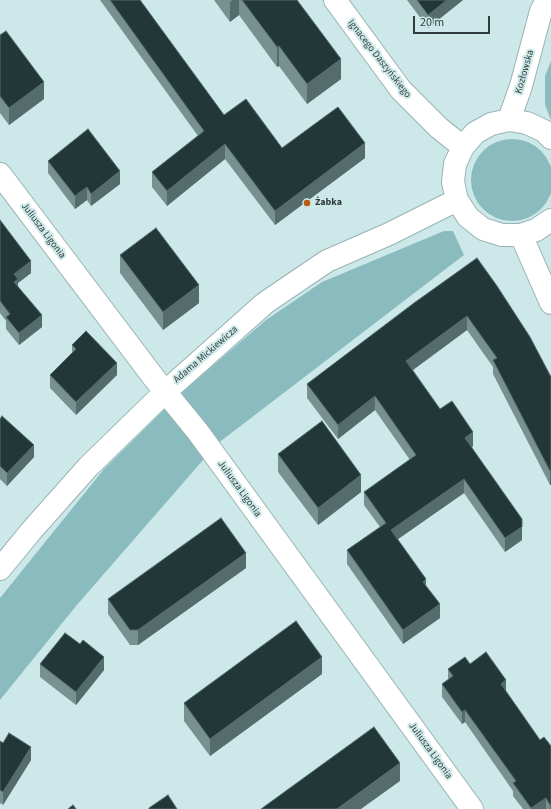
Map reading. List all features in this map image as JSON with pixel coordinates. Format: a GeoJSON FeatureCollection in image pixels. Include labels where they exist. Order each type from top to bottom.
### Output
{"type":"FeatureCollection","features":[{"type":"Feature","properties":{"kind":"street","name":"Ignacego Daszyńskiego"},"geometry":{"type":"LineString","coordinates":[[335,0],[401,90],[439,128],[463,147]]}},
{"type":"Feature","properties":{"kind":"street","name":"Kozłowska"},"geometry":{"type":"LineString","coordinates":[[509,120],[521,86],[541,11],[547,0]]}},
{"type":"Feature","properties":{"kind":"street"},"geometry":{"type":"LineString","coordinates":[[551,138],[544,131],[527,123],[509,120],[491,124],[475,133],[463,147],[455,164],[453,182],[457,200],[468,217],[483,229],[502,235],[521,235],[536,230],[551,220]]}},
{"type":"Feature","properties":{"kind":"street","name":"Juliusza Ligonia"},"geometry":{"type":"LineString","coordinates":[[0,174],[165,392],[203,438],[472,809]]}},
{"type":"Feature","properties":{"kind":"street","name":"Adama Mickiewicza"},"geometry":{"type":"LineString","coordinates":[[0,569],[32,530],[88,467],[165,392],[265,303],[327,261],[389,234],[457,200]]}},
{"type":"Feature","properties":{"kind":"street"},"geometry":{"type":"LineString","coordinates":[[521,235],[551,303]]}},
{"type":"Feature","properties":{"kind":"shaded area"},"geometry":{"type":"Polygon","coordinates":[[[551,61],[551,120],[545,105],[545,76],[551,61]]]}},
{"type":"Feature","properties":{"kind":"shaded area"},"geometry":{"type":"Polygon","coordinates":[[[512,139],[528,142],[541,151],[550,164],[553,180],[550,196],[541,209],[528,218],[512,221],[496,218],[483,209],[474,196],[471,180],[474,164],[483,151],[496,142],[512,139]]]}},
{"type":"Feature","properties":{"kind":"shaded area"},"geometry":{"type":"Polygon","coordinates":[[[444,231],[453,231],[464,255],[217,444],[76,606],[0,700],[0,598],[104,469],[181,393],[266,320],[322,282],[444,231]]]}},
{"type":"Feature","properties":{"kind":"building"},"geometry":{"type":"Polygon","coordinates":[[[110,0],[140,0],[224,115],[246,99],[282,148],[338,107],[365,143],[275,211],[225,144],[167,191],[152,172],[204,131],[110,0]]]}},
{"type":"Feature","properties":{"kind":"building"},"geometry":{"type":"Polygon","coordinates":[[[242,0],[297,0],[341,59],[307,84],[242,0]]]}},
{"type":"Feature","properties":{"kind":"building"},"geometry":{"type":"Polygon","coordinates":[[[417,0],[447,0],[428,15],[417,0]]]}},
{"type":"Feature","properties":{"kind":"building"},"geometry":{"type":"Polygon","coordinates":[[[6,31],[44,82],[9,108],[0,96],[0,35],[6,31]]]}},
{"type":"Feature","properties":{"kind":"building"},"geometry":{"type":"Polygon","coordinates":[[[88,129],[120,171],[91,194],[87,187],[75,196],[48,161],[88,129]]]}},
{"type":"Feature","properties":{"kind":"building"},"geometry":{"type":"Polygon","coordinates":[[[0,220],[31,261],[14,274],[18,279],[14,282],[42,315],[19,333],[6,317],[10,314],[0,301],[0,220]]]}},
{"type":"Feature","properties":{"kind":"building"},"geometry":{"type":"Polygon","coordinates":[[[156,228],[199,285],[163,312],[120,255],[156,228]]]}},
{"type":"Feature","properties":{"kind":"building"},"geometry":{"type":"Polygon","coordinates":[[[477,258],[530,337],[551,377],[551,471],[493,360],[497,358],[467,316],[406,361],[440,409],[452,401],[473,432],[465,438],[522,519],[522,527],[505,538],[464,479],[391,530],[426,579],[423,582],[440,604],[403,630],[347,550],[386,523],[364,492],[416,455],[375,396],[338,425],[307,384],[414,303],[477,258]]]}},
{"type":"Feature","properties":{"kind":"building"},"geometry":{"type":"Polygon","coordinates":[[[86,331],[117,363],[76,402],[50,375],[76,349],[72,345],[86,331]]]}},
{"type":"Feature","properties":{"kind":"building"},"geometry":{"type":"Polygon","coordinates":[[[2,416],[34,445],[7,473],[0,466],[0,419],[2,416]]]}},
{"type":"Feature","properties":{"kind":"building"},"geometry":{"type":"Polygon","coordinates":[[[322,421],[361,475],[318,508],[278,454],[322,421]]]}},
{"type":"Feature","properties":{"kind":"building"},"geometry":{"type":"Polygon","coordinates":[[[221,518],[246,553],[138,630],[130,630],[108,599],[221,518]]]}},
{"type":"Feature","properties":{"kind":"building"},"geometry":{"type":"Polygon","coordinates":[[[296,621],[322,657],[210,739],[184,703],[296,621]]]}},
{"type":"Feature","properties":{"kind":"building"},"geometry":{"type":"Polygon","coordinates":[[[65,633],[80,644],[83,640],[104,657],[76,692],[40,664],[65,633]]]}},
{"type":"Feature","properties":{"kind":"building"},"geometry":{"type":"Polygon","coordinates":[[[486,652],[506,680],[501,684],[540,740],[544,737],[551,746],[550,805],[546,798],[531,808],[513,783],[516,781],[465,710],[462,712],[442,684],[453,676],[448,669],[465,657],[470,664],[486,652]]]}},
{"type":"Feature","properties":{"kind":"building"},"geometry":{"type":"Polygon","coordinates":[[[374,727],[400,763],[337,809],[261,809],[374,727]]]}},
{"type":"Feature","properties":{"kind":"building"},"geometry":{"type":"Polygon","coordinates":[[[9,733],[31,747],[3,792],[0,790],[0,741],[3,743],[9,733]]]}},
{"type":"Feature","properties":{"kind":"building"},"geometry":{"type":"Polygon","coordinates":[[[168,795],[177,809],[149,809],[149,808],[168,795]]]}},
{"type":"Feature","properties":{"kind":"building"},"geometry":{"type":"Polygon","coordinates":[[[73,805],[76,809],[68,809],[73,805]]]}},
{"type":"Feature","properties":{"kind":"place","name":"Żabka"},"geometry":{"type":"Point","coordinates":[307,203]}}]}
